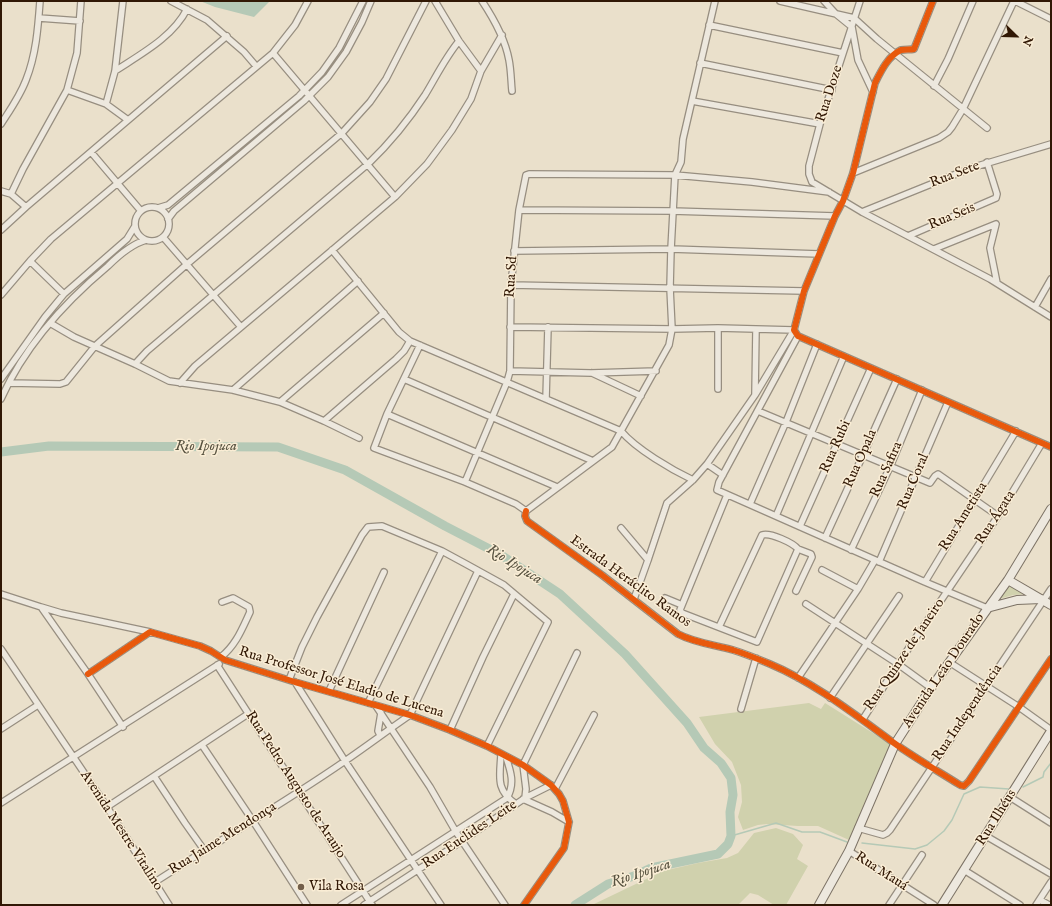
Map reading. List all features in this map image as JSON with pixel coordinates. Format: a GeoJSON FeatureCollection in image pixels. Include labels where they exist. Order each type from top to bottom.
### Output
{"type":"FeatureCollection","features":[{"type":"Feature","properties":{"kind":"main road","name":"Avenida Leão Dourado"},"geometry":{"type":"LineString","coordinates":[[819,905],[848,851],[895,744],[931,688],[1008,580],[1051,509]]}},
{"type":"Feature","properties":{"kind":"main road"},"geometry":{"type":"LineString","coordinates":[[1008,580],[1045,601]]}},
{"type":"Feature","properties":{"kind":"main road"},"geometry":{"type":"LineString","coordinates":[[987,608],[1017,600],[1045,601]]}},
{"type":"Feature","properties":{"kind":"main road","name":"Rua Ilhéus"},"geometry":{"type":"LineString","coordinates":[[942,905],[1051,731]]}},
{"type":"Feature","properties":{"kind":"street"},"geometry":{"type":"LineString","coordinates":[[1,124],[25,82],[32,64],[37,41],[40,1]]}},
{"type":"Feature","properties":{"kind":"street"},"geometry":{"type":"LineString","coordinates":[[11,194],[23,169],[67,90],[77,53],[81,1]]}},
{"type":"Feature","properties":{"kind":"street"},"geometry":{"type":"LineString","coordinates":[[106,104],[116,71],[123,1]]}},
{"type":"Feature","properties":{"kind":"street"},"geometry":{"type":"LineString","coordinates":[[171,1],[207,20],[227,36],[256,66]]}},
{"type":"Feature","properties":{"kind":"street"},"geometry":{"type":"LineString","coordinates":[[1,295],[51,239],[273,53],[295,25],[308,1]]}},
{"type":"Feature","properties":{"kind":"street"},"geometry":{"type":"LineString","coordinates":[[158,208],[168,205],[305,90],[322,72],[340,48],[363,1]]}},
{"type":"Feature","properties":{"kind":"street"},"geometry":{"type":"LineString","coordinates":[[168,219],[179,206],[310,96],[328,77],[346,52],[371,1]]}},
{"type":"Feature","properties":{"kind":"street"},"geometry":{"type":"LineString","coordinates":[[9,383],[60,384],[66,382],[95,346],[186,265],[342,133],[370,102],[386,79],[426,1]]}},
{"type":"Feature","properties":{"kind":"street"},"geometry":{"type":"LineString","coordinates":[[435,1],[459,41],[481,71]]}},
{"type":"Feature","properties":{"kind":"street"},"geometry":{"type":"LineString","coordinates":[[482,1],[496,22],[502,35],[509,60],[512,91]]}},
{"type":"Feature","properties":{"kind":"street"},"geometry":{"type":"LineString","coordinates":[[420,345],[387,414],[374,448],[465,482],[516,504],[526,511],[612,448],[656,371],[669,345],[672,329],[670,288],[672,211],[675,175],[681,162],[683,139],[715,1]]}},
{"type":"Feature","properties":{"kind":"street"},"geometry":{"type":"LineString","coordinates":[[780,1],[854,18],[912,68],[987,128]]}},
{"type":"Feature","properties":{"kind":"street"},"geometry":{"type":"LineString","coordinates":[[824,1],[836,14],[852,26],[858,60],[873,92]]}},
{"type":"Feature","properties":{"kind":"street","name":"Rua Doze"},"geometry":{"type":"LineString","coordinates":[[829,192],[816,185],[810,179],[809,166],[820,124],[860,1]]}},
{"type":"Feature","properties":{"kind":"street"},"geometry":{"type":"LineString","coordinates":[[634,599],[667,503],[693,480],[707,464],[755,395],[794,330],[804,291],[835,216],[843,201],[853,173],[873,92],[880,72],[896,54],[906,49],[914,49],[933,1]]}},
{"type":"Feature","properties":{"kind":"street"},"geometry":{"type":"LineString","coordinates":[[934,86],[948,59],[973,1]]}},
{"type":"Feature","properties":{"kind":"street"},"geometry":{"type":"LineString","coordinates":[[853,173],[939,138],[952,128],[963,109],[1015,1],[1051,19]]}},
{"type":"Feature","properties":{"kind":"street"},"geometry":{"type":"LineString","coordinates":[[116,71],[150,48],[177,25],[187,9]]}},
{"type":"Feature","properties":{"kind":"street"},"geometry":{"type":"LineString","coordinates":[[39,18],[80,20]]}},
{"type":"Feature","properties":{"kind":"street"},"geometry":{"type":"LineString","coordinates":[[355,19],[362,22]]}},
{"type":"Feature","properties":{"kind":"street"},"geometry":{"type":"LineString","coordinates":[[709,25],[844,53]]}},
{"type":"Feature","properties":{"kind":"street"},"geometry":{"type":"LineString","coordinates":[[180,383],[195,366],[395,196],[427,164],[452,130],[471,99],[481,71],[502,35]]}},
{"type":"Feature","properties":{"kind":"street"},"geometry":{"type":"LineString","coordinates":[[1,230],[227,36]]}},
{"type":"Feature","properties":{"kind":"street"},"geometry":{"type":"LineString","coordinates":[[134,364],[368,164],[387,146],[425,95],[448,55],[459,41]]}},
{"type":"Feature","properties":{"kind":"street"},"geometry":{"type":"LineString","coordinates":[[273,53],[395,196]]}},
{"type":"Feature","properties":{"kind":"street"},"geometry":{"type":"LineString","coordinates":[[700,63],[832,90]]}},
{"type":"Feature","properties":{"kind":"street"},"geometry":{"type":"LineString","coordinates":[[67,90],[106,104],[128,120]]}},
{"type":"Feature","properties":{"kind":"street"},"geometry":{"type":"LineString","coordinates":[[692,101],[820,124]]}},
{"type":"Feature","properties":{"kind":"street","name":"Rua Sete"},"geometry":{"type":"LineString","coordinates":[[862,212],[987,162],[1051,144]]}},
{"type":"Feature","properties":{"kind":"street"},"geometry":{"type":"LineString","coordinates":[[91,152],[142,211]]}},
{"type":"Feature","properties":{"kind":"street","name":"Rua Seis"},"geometry":{"type":"LineString","coordinates":[[908,236],[996,198],[997,194],[987,162]]}},
{"type":"Feature","properties":{"kind":"street","name":"Rua Sd"},"geometry":{"type":"LineString","coordinates":[[465,482],[507,382],[510,371],[511,285],[519,210],[525,178],[529,174],[675,175]]}},
{"type":"Feature","properties":{"kind":"street"},"geometry":{"type":"LineString","coordinates":[[675,175],[752,182],[829,192],[862,212],[997,283],[1051,317]]}},
{"type":"Feature","properties":{"kind":"street"},"geometry":{"type":"LineString","coordinates":[[1,191],[11,194],[26,207]]}},
{"type":"Feature","properties":{"kind":"street"},"geometry":{"type":"LineString","coordinates":[[152,207],[158,208],[164,212],[168,219],[167,231],[163,237],[158,240],[146,240],[137,233],[135,220],[142,211],[152,207]]}},
{"type":"Feature","properties":{"kind":"street"},"geometry":{"type":"LineString","coordinates":[[519,210],[672,211],[835,216]]}},
{"type":"Feature","properties":{"kind":"street"},"geometry":{"type":"LineString","coordinates":[[934,249],[996,224],[990,248],[997,283]]}},
{"type":"Feature","properties":{"kind":"street"},"geometry":{"type":"LineString","coordinates":[[1,379],[45,317],[64,294],[127,239],[135,226]]}},
{"type":"Feature","properties":{"kind":"street"},"geometry":{"type":"LineString","coordinates":[[163,237],[241,327]]}},
{"type":"Feature","properties":{"kind":"street"},"geometry":{"type":"LineString","coordinates":[[1,399],[19,366],[64,306],[114,260],[138,243],[146,240]]}},
{"type":"Feature","properties":{"kind":"street"},"geometry":{"type":"LineString","coordinates":[[514,251],[671,249],[819,254]]}},
{"type":"Feature","properties":{"kind":"street"},"geometry":{"type":"LineString","coordinates":[[332,250],[399,332],[410,341],[621,431],[634,443],[656,459],[693,480]]}},
{"type":"Feature","properties":{"kind":"street"},"geometry":{"type":"LineString","coordinates":[[30,261],[64,294]]}},
{"type":"Feature","properties":{"kind":"street"},"geometry":{"type":"LineString","coordinates":[[1035,307],[1051,279]]}},
{"type":"Feature","properties":{"kind":"street"},"geometry":{"type":"LineString","coordinates":[[233,390],[358,282]]}},
{"type":"Feature","properties":{"kind":"street"},"geometry":{"type":"LineString","coordinates":[[511,285],[804,291]]}},
{"type":"Feature","properties":{"kind":"street"},"geometry":{"type":"LineString","coordinates":[[280,402],[384,313]]}},
{"type":"Feature","properties":{"kind":"street"},"geometry":{"type":"LineString","coordinates":[[50,323],[74,337],[169,381],[233,390],[280,402],[359,438]]}},
{"type":"Feature","properties":{"kind":"street"},"geometry":{"type":"LineString","coordinates":[[510,327],[794,330]]}},
{"type":"Feature","properties":{"kind":"street"},"geometry":{"type":"LineString","coordinates":[[546,399],[548,327]]}},
{"type":"Feature","properties":{"kind":"street"},"geometry":{"type":"LineString","coordinates":[[718,328],[718,389]]}},
{"type":"Feature","properties":{"kind":"street"},"geometry":{"type":"LineString","coordinates":[[755,395],[756,329]]}},
{"type":"Feature","properties":{"kind":"street"},"geometry":{"type":"LineString","coordinates":[[794,330],[798,336],[1051,447]]}},
{"type":"Feature","properties":{"kind":"street"},"geometry":{"type":"LineString","coordinates":[[798,336],[719,482],[717,490],[851,550],[987,608]]}},
{"type":"Feature","properties":{"kind":"street"},"geometry":{"type":"LineString","coordinates":[[324,421],[404,351],[410,341]]}},
{"type":"Feature","properties":{"kind":"street"},"geometry":{"type":"LineString","coordinates":[[750,504],[818,344]]}},
{"type":"Feature","properties":{"kind":"street"},"geometry":{"type":"LineString","coordinates":[[776,516],[844,356]]}},
{"type":"Feature","properties":{"kind":"street","name":"Rua Rubi"},"geometry":{"type":"LineString","coordinates":[[800,526],[871,368]]}},
{"type":"Feature","properties":{"kind":"street"},"geometry":{"type":"LineString","coordinates":[[510,371],[591,373],[656,371]]}},
{"type":"Feature","properties":{"kind":"street"},"geometry":{"type":"LineString","coordinates":[[591,373],[641,396]]}},
{"type":"Feature","properties":{"kind":"street"},"geometry":{"type":"LineString","coordinates":[[404,379],[593,461]]}},
{"type":"Feature","properties":{"kind":"street","name":"Rua Opala"},"geometry":{"type":"LineString","coordinates":[[825,538],[897,379]]}},
{"type":"Feature","properties":{"kind":"street","name":"Rua Safira"},"geometry":{"type":"LineString","coordinates":[[851,550],[890,467],[922,390]]}},
{"type":"Feature","properties":{"kind":"street","name":"Rua Coral"},"geometry":{"type":"LineString","coordinates":[[798,678],[877,561],[916,477],[948,402]]}},
{"type":"Feature","properties":{"kind":"street"},"geometry":{"type":"LineString","coordinates":[[758,411],[812,432],[930,483],[934,476],[938,474],[998,516]]}},
{"type":"Feature","properties":{"kind":"street"},"geometry":{"type":"LineString","coordinates":[[387,414],[557,487]]}},
{"type":"Feature","properties":{"kind":"street","name":"Rua Ametista"},"geometry":{"type":"LineString","coordinates":[[925,582],[1016,431]]}},
{"type":"Feature","properties":{"kind":"street","name":"Rua Ágata"},"geometry":{"type":"LineString","coordinates":[[948,591],[998,516],[1042,443]]}},
{"type":"Feature","properties":{"kind":"street"},"geometry":{"type":"LineString","coordinates":[[707,464],[723,475]]}},
{"type":"Feature","properties":{"kind":"street"},"geometry":{"type":"LineString","coordinates":[[727,495],[680,610],[682,613],[757,642],[798,549]]}},
{"type":"Feature","properties":{"kind":"street","name":"Estrada Heráclito Ramos"},"geometry":{"type":"LineString","coordinates":[[526,511],[525,516],[527,521],[602,575],[678,634],[756,658],[798,678],[863,719],[895,744],[932,766],[960,786],[964,786],[969,781],[1019,707]]}},
{"type":"Feature","properties":{"kind":"street"},"geometry":{"type":"LineString","coordinates":[[288,680],[317,617],[368,527],[382,526],[442,551],[504,586],[548,622],[487,746]]}},
{"type":"Feature","properties":{"kind":"street"},"geometry":{"type":"LineString","coordinates":[[621,528],[648,560]]}},
{"type":"Feature","properties":{"kind":"street"},"geometry":{"type":"LineString","coordinates":[[719,627],[762,535],[767,534],[792,543],[798,549],[811,554],[812,558],[796,592]]}},
{"type":"Feature","properties":{"kind":"street"},"geometry":{"type":"LineString","coordinates":[[368,703],[442,551]]}},
{"type":"Feature","properties":{"kind":"street"},"geometry":{"type":"LineString","coordinates":[[822,570],[858,589]]}},
{"type":"Feature","properties":{"kind":"street"},"geometry":{"type":"LineString","coordinates":[[410,715],[478,571]]}},
{"type":"Feature","properties":{"kind":"street"},"geometry":{"type":"LineString","coordinates":[[329,691],[384,572]]}},
{"type":"Feature","properties":{"kind":"street","name":"Rua Independência"},"geometry":{"type":"LineString","coordinates":[[858,828],[883,835],[890,830],[1045,601],[1051,589]]}},
{"type":"Feature","properties":{"kind":"street","name":"Rua Quinze de Janeiro"},"geometry":{"type":"LineString","coordinates":[[863,719],[898,664],[948,591]]}},
{"type":"Feature","properties":{"kind":"street","name":"Rua Professor José Eladio de Lucena"},"geometry":{"type":"LineString","coordinates":[[1,594],[61,613],[150,632],[200,646],[223,659],[288,680],[410,715],[487,746],[523,765],[553,787],[563,801],[569,822],[564,848],[524,905]]}},
{"type":"Feature","properties":{"kind":"street"},"geometry":{"type":"LineString","coordinates":[[450,730],[483,657],[514,594]]}},
{"type":"Feature","properties":{"kind":"street"},"geometry":{"type":"LineString","coordinates":[[830,698],[899,596]]}},
{"type":"Feature","properties":{"kind":"street"},"geometry":{"type":"LineString","coordinates":[[1,803],[216,666],[238,639],[250,612],[249,608],[233,598],[222,602]]}},
{"type":"Feature","properties":{"kind":"street"},"geometry":{"type":"LineString","coordinates":[[665,598],[682,605]]}},
{"type":"Feature","properties":{"kind":"street"},"geometry":{"type":"LineString","coordinates":[[806,604],[867,643],[931,688]]}},
{"type":"Feature","properties":{"kind":"street"},"geometry":{"type":"LineString","coordinates":[[41,607],[122,726]]}},
{"type":"Feature","properties":{"kind":"street"},"geometry":{"type":"LineString","coordinates":[[88,674],[150,632]]}},
{"type":"Feature","properties":{"kind":"street","name":"Avenida Mestre Vitalino"},"geometry":{"type":"LineString","coordinates":[[1,649],[107,807],[169,905]]}},
{"type":"Feature","properties":{"kind":"street"},"geometry":{"type":"LineString","coordinates":[[523,765],[577,653]]}},
{"type":"Feature","properties":{"kind":"street"},"geometry":{"type":"LineString","coordinates":[[741,709],[756,658]]}},
{"type":"Feature","properties":{"kind":"street"},"geometry":{"type":"LineString","coordinates":[[1019,707],[1051,659]]}},
{"type":"Feature","properties":{"kind":"street"},"geometry":{"type":"LineString","coordinates":[[949,662],[1019,707],[1051,731]]}},
{"type":"Feature","properties":{"kind":"street","name":"Rua Pedro Augusto de Araujo"},"geometry":{"type":"LineString","coordinates":[[216,666],[299,790],[371,903]]}},
{"type":"Feature","properties":{"kind":"street","name":"Rua Professor José Eladio de Lucena"},"geometry":{"type":"LineString","coordinates":[[295,682],[440,905]]}},
{"type":"Feature","properties":{"kind":"street"},"geometry":{"type":"LineString","coordinates":[[1,729],[38,705]]}},
{"type":"Feature","properties":{"kind":"street"},"geometry":{"type":"LineString","coordinates":[[376,706],[430,787],[456,832],[505,905]]}},
{"type":"Feature","properties":{"kind":"street"},"geometry":{"type":"LineString","coordinates":[[380,735],[378,730],[381,713]]}},
{"type":"Feature","properties":{"kind":"street"},"geometry":{"type":"LineString","coordinates":[[107,807],[248,714]]}},
{"type":"Feature","properties":{"kind":"street","name":"Rua Jaime Mendonça"},"geometry":{"type":"LineString","coordinates":[[155,882],[345,761],[410,715]]}},
{"type":"Feature","properties":{"kind":"street"},"geometry":{"type":"LineString","coordinates":[[524,798],[553,787],[594,715]]}},
{"type":"Feature","properties":{"kind":"street"},"geometry":{"type":"LineString","coordinates":[[202,744],[307,905]]}},
{"type":"Feature","properties":{"kind":"street"},"geometry":{"type":"LineString","coordinates":[[501,754],[500,782],[508,798],[516,804]]}},
{"type":"Feature","properties":{"kind":"street","name":"Rua Euclides Leite"},"geometry":{"type":"LineString","coordinates":[[341,905],[364,892],[508,798],[513,781],[506,757]]}},
{"type":"Feature","properties":{"kind":"street","name":"Rua Euclides Leite"},"geometry":{"type":"LineString","coordinates":[[364,905],[371,903],[524,798],[526,789],[523,765]]}},
{"type":"Feature","properties":{"kind":"street"},"geometry":{"type":"LineString","coordinates":[[154,776],[204,850]]}},
{"type":"Feature","properties":{"kind":"street"},"geometry":{"type":"LineString","coordinates":[[1010,797],[1051,823]]}},
{"type":"Feature","properties":{"kind":"street"},"geometry":{"type":"LineString","coordinates":[[524,798],[569,822]]}},
{"type":"Feature","properties":{"kind":"street"},"geometry":{"type":"LineString","coordinates":[[986,836],[1051,874]]}},
{"type":"Feature","properties":{"kind":"street","name":"Rua Mauá"},"geometry":{"type":"LineString","coordinates":[[848,851],[934,905]]}},
{"type":"Feature","properties":{"kind":"street"},"geometry":{"type":"LineString","coordinates":[[889,905],[922,855]]}},
{"type":"Feature","properties":{"kind":"street"},"geometry":{"type":"LineString","coordinates":[[964,870],[1020,905]]}},
{"type":"Feature","properties":{"kind":"street"},"geometry":{"type":"LineString","coordinates":[[1036,905],[1051,882]]}},
{"type":"Feature","properties":{"kind":"street"},"geometry":{"type":"LineString","coordinates":[[1040,900],[1049,905]]}},
{"type":"Feature","properties":{"kind":"shaded area"},"geometry":{"type":"Polygon","coordinates":[[[200,1],[270,1],[254,17],[215,7],[200,1]]]}},
{"type":"Feature","properties":{"kind":"shaded area"},"geometry":{"type":"Polygon","coordinates":[[[1009,584],[1025,594],[1013,595],[996,600],[1009,584]]]}},
{"type":"Feature","properties":{"kind":"shaded area"},"geometry":{"type":"Polygon","coordinates":[[[809,703],[821,709],[825,703],[892,745],[849,840],[818,826],[767,824],[758,825],[743,830],[738,817],[742,802],[741,785],[732,762],[715,744],[699,717],[809,703]]]}},
{"type":"Feature","properties":{"kind":"shaded area"},"geometry":{"type":"Polygon","coordinates":[[[776,828],[793,834],[803,845],[797,859],[808,866],[786,905],[774,905],[758,895],[750,893],[738,905],[592,905],[663,871],[727,858],[738,853],[754,833],[776,828]]]}},
{"type":"Feature","properties":{"kind":"waterway","name":"Rio Ipojuca"},"geometry":{"type":"LineString","coordinates":[[1,452],[49,446],[278,447],[345,470],[445,526],[501,555],[560,594],[625,654],[687,723],[704,748],[721,763],[731,778],[733,795],[730,812],[731,836],[728,844],[718,854],[651,868],[634,876],[608,884],[575,905]]}},
{"type":"Feature","properties":{"kind":"waterway"},"geometry":{"type":"LineString","coordinates":[[1023,787],[1043,777],[1044,772],[1051,763]]}},
{"type":"Feature","properties":{"kind":"waterway"},"geometry":{"type":"LineString","coordinates":[[862,843],[915,849],[927,845],[944,831],[952,820],[964,794],[980,787],[1009,789]]}},
{"type":"Feature","properties":{"kind":"waterway"},"geometry":{"type":"LineString","coordinates":[[731,836],[776,823],[802,832],[820,832],[847,842]]}},
{"type":"Feature","properties":{"kind":"cycle path"},"geometry":{"type":"LineString","coordinates":[[933,1],[914,49],[901,50],[892,56],[885,64],[875,83],[853,173],[843,201],[835,216],[804,291],[794,330],[798,336],[1051,447]]}},
{"type":"Feature","properties":{"kind":"cycle path"},"geometry":{"type":"LineString","coordinates":[[526,511],[525,516],[527,521],[602,575],[678,634],[698,642],[733,650],[747,655],[803,680],[834,700],[902,749],[960,785],[964,786],[969,781],[1051,659]]}},
{"type":"Feature","properties":{"kind":"cycle path"},"geometry":{"type":"LineString","coordinates":[[88,674],[150,632],[200,646],[225,660],[410,715],[487,746],[523,765],[551,785],[559,794],[563,801],[569,822],[564,848],[524,905]]}},
{"type":"Feature","properties":{"kind":"place","name":"Vila Rosa"},"geometry":{"type":"Point","coordinates":[301,887]}}]}
